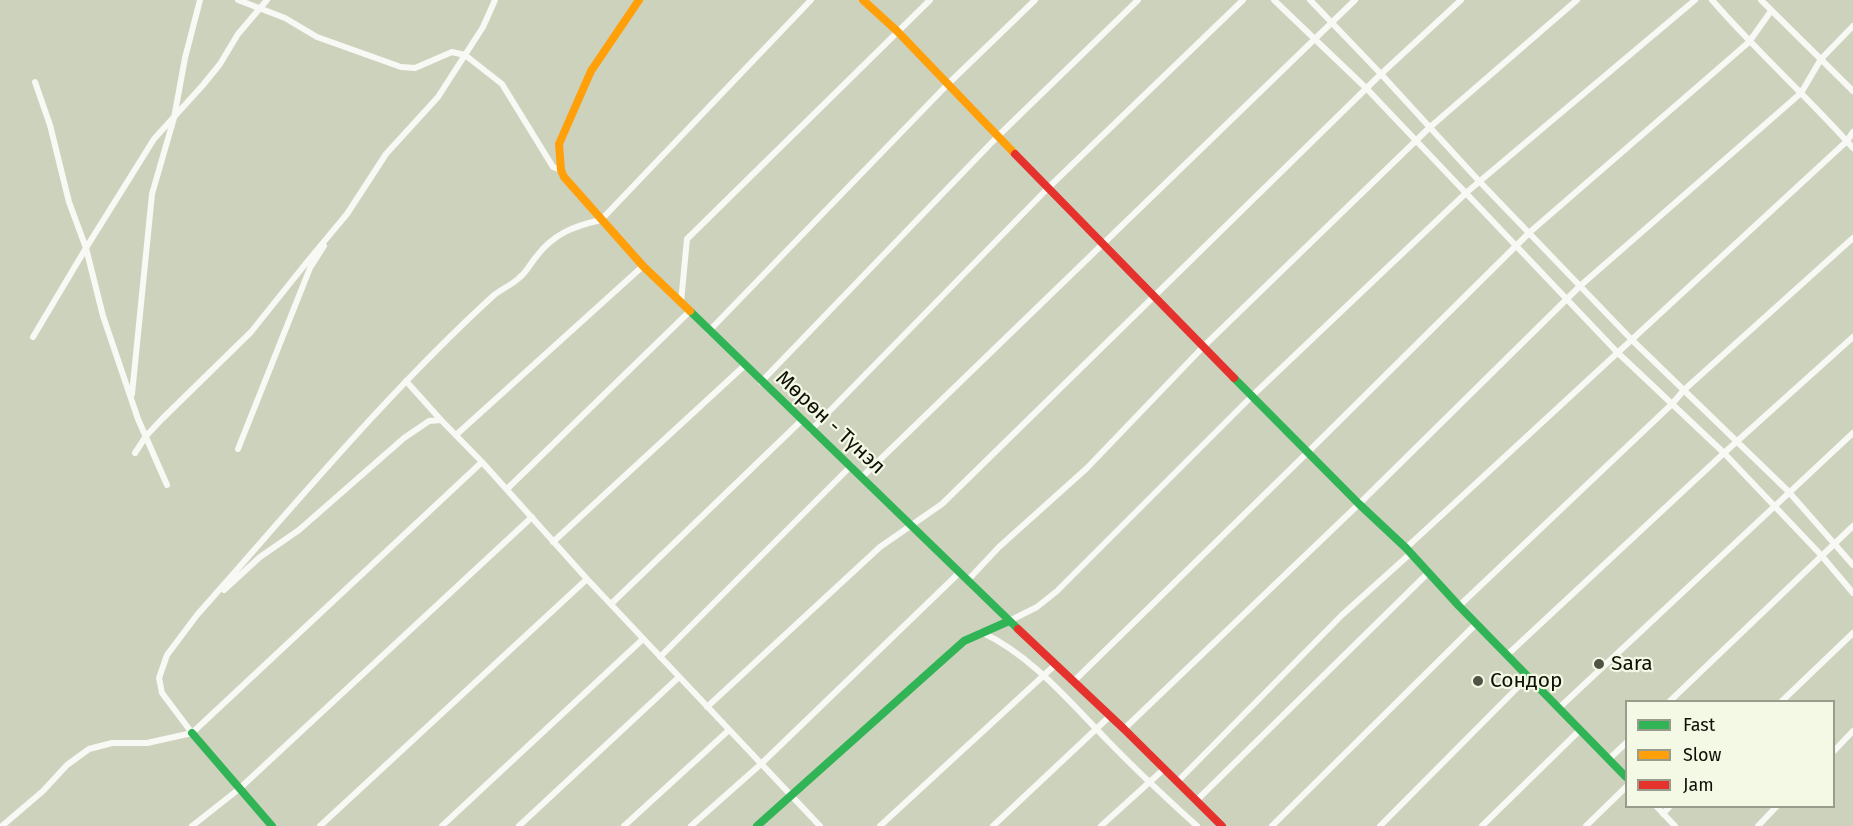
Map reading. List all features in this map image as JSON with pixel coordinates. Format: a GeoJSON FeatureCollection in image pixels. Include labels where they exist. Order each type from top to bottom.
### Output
{"type":"FeatureCollection","features":[{"type":"Feature","properties":{"kind":"street"},"geometry":{"type":"LineString","coordinates":[[132,399],[152,194],[174,118],[184,58],[200,0]]}},
{"type":"Feature","properties":{"kind":"street"},"geometry":{"type":"LineString","coordinates":[[238,0],[285,18],[317,37],[401,67],[415,68],[452,52],[465,55],[502,84],[553,166],[561,170],[560,144],[591,71],[639,0]]}},
{"type":"Feature","properties":{"kind":"street"},"geometry":{"type":"LineString","coordinates":[[33,338],[154,139],[214,71],[238,34],[267,0]]}},
{"type":"Feature","properties":{"kind":"street"},"geometry":{"type":"LineString","coordinates":[[135,453],[146,436],[251,332],[347,214],[386,154],[438,96],[483,27],[495,0]]}},
{"type":"Feature","properties":{"kind":"street"},"geometry":{"type":"LineString","coordinates":[[272,826],[192,734],[162,693],[159,678],[167,655],[197,615],[406,381],[495,294],[518,280],[536,256],[556,236],[577,225],[601,220],[811,0]]}},
{"type":"Feature","properties":{"kind":"street"},"geometry":{"type":"LineString","coordinates":[[863,0],[897,31],[947,85],[1359,504],[1408,550],[1476,624],[1625,776]]}},
{"type":"Feature","properties":{"kind":"street"},"geometry":{"type":"LineString","coordinates":[[681,302],[687,239],[930,0]]}},
{"type":"Feature","properties":{"kind":"street"},"geometry":{"type":"LineString","coordinates":[[709,331],[947,85],[1035,0]]}},
{"type":"Feature","properties":{"kind":"street"},"geometry":{"type":"LineString","coordinates":[[761,382],[998,136],[1138,0]]}},
{"type":"Feature","properties":{"kind":"street"},"geometry":{"type":"LineString","coordinates":[[811,430],[1048,187],[1244,0]]}},
{"type":"Feature","properties":{"kind":"street"},"geometry":{"type":"LineString","coordinates":[[1274,0],[1367,89],[1617,352],[1724,453],[1821,555],[1853,593]]}},
{"type":"Feature","properties":{"kind":"street"},"geometry":{"type":"LineString","coordinates":[[1310,0],[1333,22],[1479,182],[1530,232],[1631,339],[1788,492],[1853,565]]}},
{"type":"Feature","properties":{"kind":"street"},"geometry":{"type":"LineString","coordinates":[[862,477],[1355,0]]}},
{"type":"Feature","properties":{"kind":"street"},"geometry":{"type":"LineString","coordinates":[[707,706],[880,547],[942,504],[1381,74],[1461,0]]}},
{"type":"Feature","properties":{"kind":"street"},"geometry":{"type":"LineString","coordinates":[[968,580],[999,547],[1087,468],[1204,346],[1429,128],[1577,0]]}},
{"type":"Feature","properties":{"kind":"street"},"geometry":{"type":"LineString","coordinates":[[757,826],[964,641],[1037,607],[1057,591],[1252,396],[1467,192],[1695,0]]}},
{"type":"Feature","properties":{"kind":"street"},"geometry":{"type":"LineString","coordinates":[[1712,0],[1749,42],[1853,148]]}},
{"type":"Feature","properties":{"kind":"street"},"geometry":{"type":"LineString","coordinates":[[1766,2],[1772,11],[1853,91]]}},
{"type":"Feature","properties":{"kind":"street"},"geometry":{"type":"LineString","coordinates":[[1073,682],[1530,232],[1749,42],[1772,11]]}},
{"type":"Feature","properties":{"kind":"street"},"geometry":{"type":"LineString","coordinates":[[1124,729],[1359,504],[1580,286],[1801,93],[1821,59],[1853,26]]}},
{"type":"Feature","properties":{"kind":"street"},"geometry":{"type":"LineString","coordinates":[[34,82],[50,125],[69,202],[86,248],[103,316],[146,436],[167,485]]}},
{"type":"Feature","properties":{"kind":"street"},"geometry":{"type":"LineString","coordinates":[[1177,782],[1408,550],[1617,352],[1847,141],[1853,132]]}},
{"type":"Feature","properties":{"kind":"street","name":"Мөрөн - Түнэл"},"geometry":{"type":"LineString","coordinates":[[561,170],[564,177],[643,267],[1222,826]]}},
{"type":"Feature","properties":{"kind":"street"},"geometry":{"type":"LineString","coordinates":[[238,449],[310,268],[337,226]]}},
{"type":"Feature","properties":{"kind":"street"},"geometry":{"type":"LineString","coordinates":[[1459,606],[1672,404],[1683,390],[1853,238]]}},
{"type":"Feature","properties":{"kind":"street"},"geometry":{"type":"LineString","coordinates":[[456,435],[643,267]]}},
{"type":"Feature","properties":{"kind":"street"},"geometry":{"type":"LineString","coordinates":[[507,489],[690,310]]}},
{"type":"Feature","properties":{"kind":"street"},"geometry":{"type":"LineString","coordinates":[[1507,655],[1724,453],[1853,337]]}},
{"type":"Feature","properties":{"kind":"street"},"geometry":{"type":"LineString","coordinates":[[553,542],[744,366]]}},
{"type":"Feature","properties":{"kind":"street"},"geometry":{"type":"LineString","coordinates":[[406,381],[587,579],[820,826]]}},
{"type":"Feature","properties":{"kind":"street"},"geometry":{"type":"LineString","coordinates":[[197,615],[260,557],[299,530],[404,438],[429,421],[441,420]]}},
{"type":"Feature","properties":{"kind":"street"},"geometry":{"type":"LineString","coordinates":[[611,604],[802,420]]}},
{"type":"Feature","properties":{"kind":"street"},"geometry":{"type":"LineString","coordinates":[[1559,708],[1853,433]]}},
{"type":"Feature","properties":{"kind":"street"},"geometry":{"type":"LineString","coordinates":[[2,826],[43,791],[67,765],[89,749],[112,743],[147,743],[192,734],[482,462]]}},
{"type":"Feature","properties":{"kind":"street"},"geometry":{"type":"LineString","coordinates":[[660,657],[850,466]]}},
{"type":"Feature","properties":{"kind":"street"},"geometry":{"type":"LineString","coordinates":[[192,826],[239,789],[532,517]]}},
{"type":"Feature","properties":{"kind":"street"},"geometry":{"type":"LineString","coordinates":[[1671,700],[1853,526]]}},
{"type":"Feature","properties":{"kind":"street"},"geometry":{"type":"LineString","coordinates":[[691,826],[761,764],[960,572]]}},
{"type":"Feature","properties":{"kind":"street"},"geometry":{"type":"LineString","coordinates":[[1196,801],[1429,572]]}},
{"type":"Feature","properties":{"kind":"street"},"geometry":{"type":"LineString","coordinates":[[320,826],[587,579]]}},
{"type":"Feature","properties":{"kind":"street"},"geometry":{"type":"LineString","coordinates":[[1272,826],[1476,624]]}},
{"type":"Feature","properties":{"kind":"street"},"geometry":{"type":"LineString","coordinates":[[980,632],[1002,642],[1043,675],[1149,783],[1197,826]]}},
{"type":"Feature","properties":{"kind":"street"},"geometry":{"type":"LineString","coordinates":[[1783,700],[1853,633]]}},
{"type":"Feature","properties":{"kind":"street"},"geometry":{"type":"LineString","coordinates":[[442,826],[643,639]]}},
{"type":"Feature","properties":{"kind":"street"},"geometry":{"type":"LineString","coordinates":[[880,826],[1054,665]]}},
{"type":"Feature","properties":{"kind":"street"},"geometry":{"type":"LineString","coordinates":[[519,826],[680,677]]}},
{"type":"Feature","properties":{"kind":"street"},"geometry":{"type":"LineString","coordinates":[[1380,826],[1528,677]]}},
{"type":"Feature","properties":{"kind":"street"},"geometry":{"type":"LineString","coordinates":[[993,826],[1110,716]]}},
{"type":"Feature","properties":{"kind":"street"},"geometry":{"type":"LineString","coordinates":[[624,826],[729,730]]}},
{"type":"Feature","properties":{"kind":"street"},"geometry":{"type":"LineString","coordinates":[[1482,826],[1580,730]]}},
{"type":"Feature","properties":{"kind":"street"},"geometry":{"type":"LineString","coordinates":[[1835,749],[1853,731]]}},
{"type":"Feature","properties":{"kind":"street"},"geometry":{"type":"LineString","coordinates":[[1608,760],[1625,744]]}},
{"type":"Feature","properties":{"kind":"street"},"geometry":{"type":"LineString","coordinates":[[1101,826],[1164,769]]}},
{"type":"Feature","properties":{"kind":"street"},"geometry":{"type":"LineString","coordinates":[[1586,826],[1625,788]]}},
{"type":"Feature","properties":{"kind":"street"},"geometry":{"type":"LineString","coordinates":[[1657,808],[1675,826]]}},
{"type":"Feature","properties":{"kind":"street"},"geometry":{"type":"LineString","coordinates":[[1663,814],[1669,808]]}},
{"type":"Feature","properties":{"kind":"street"},"geometry":{"type":"LineString","coordinates":[[1758,826],[1776,808]]}},
{"type":"Feature","properties":{"kind":"traffic: fast"},"geometry":{"type":"LineString","coordinates":[[690,311],[1018,629]]}},
{"type":"Feature","properties":{"kind":"traffic: fast"},"geometry":{"type":"LineString","coordinates":[[1234,378],[1406,548],[1459,606],[1625,776]]}},
{"type":"Feature","properties":{"kind":"traffic: fast"},"geometry":{"type":"LineString","coordinates":[[757,826],[964,641],[1009,621]]}},
{"type":"Feature","properties":{"kind":"traffic: fast"},"geometry":{"type":"LineString","coordinates":[[192,733],[272,826]]}},
{"type":"Feature","properties":{"kind":"traffic: slow"},"geometry":{"type":"LineString","coordinates":[[639,0],[591,71],[559,144],[561,170],[564,177],[643,266],[690,311]]}},
{"type":"Feature","properties":{"kind":"traffic: slow"},"geometry":{"type":"LineString","coordinates":[[863,0],[897,31],[1015,154]]}},
{"type":"Feature","properties":{"kind":"traffic: jam"},"geometry":{"type":"LineString","coordinates":[[1015,154],[1234,378]]}},
{"type":"Feature","properties":{"kind":"traffic: jam"},"geometry":{"type":"LineString","coordinates":[[1018,629],[1222,826]]}},
{"type":"Feature","properties":{"kind":"place","name":"Sara"},"geometry":{"type":"Point","coordinates":[1599,664]}},
{"type":"Feature","properties":{"kind":"place","name":"Сондор"},"geometry":{"type":"Point","coordinates":[1478,681]}}]}
